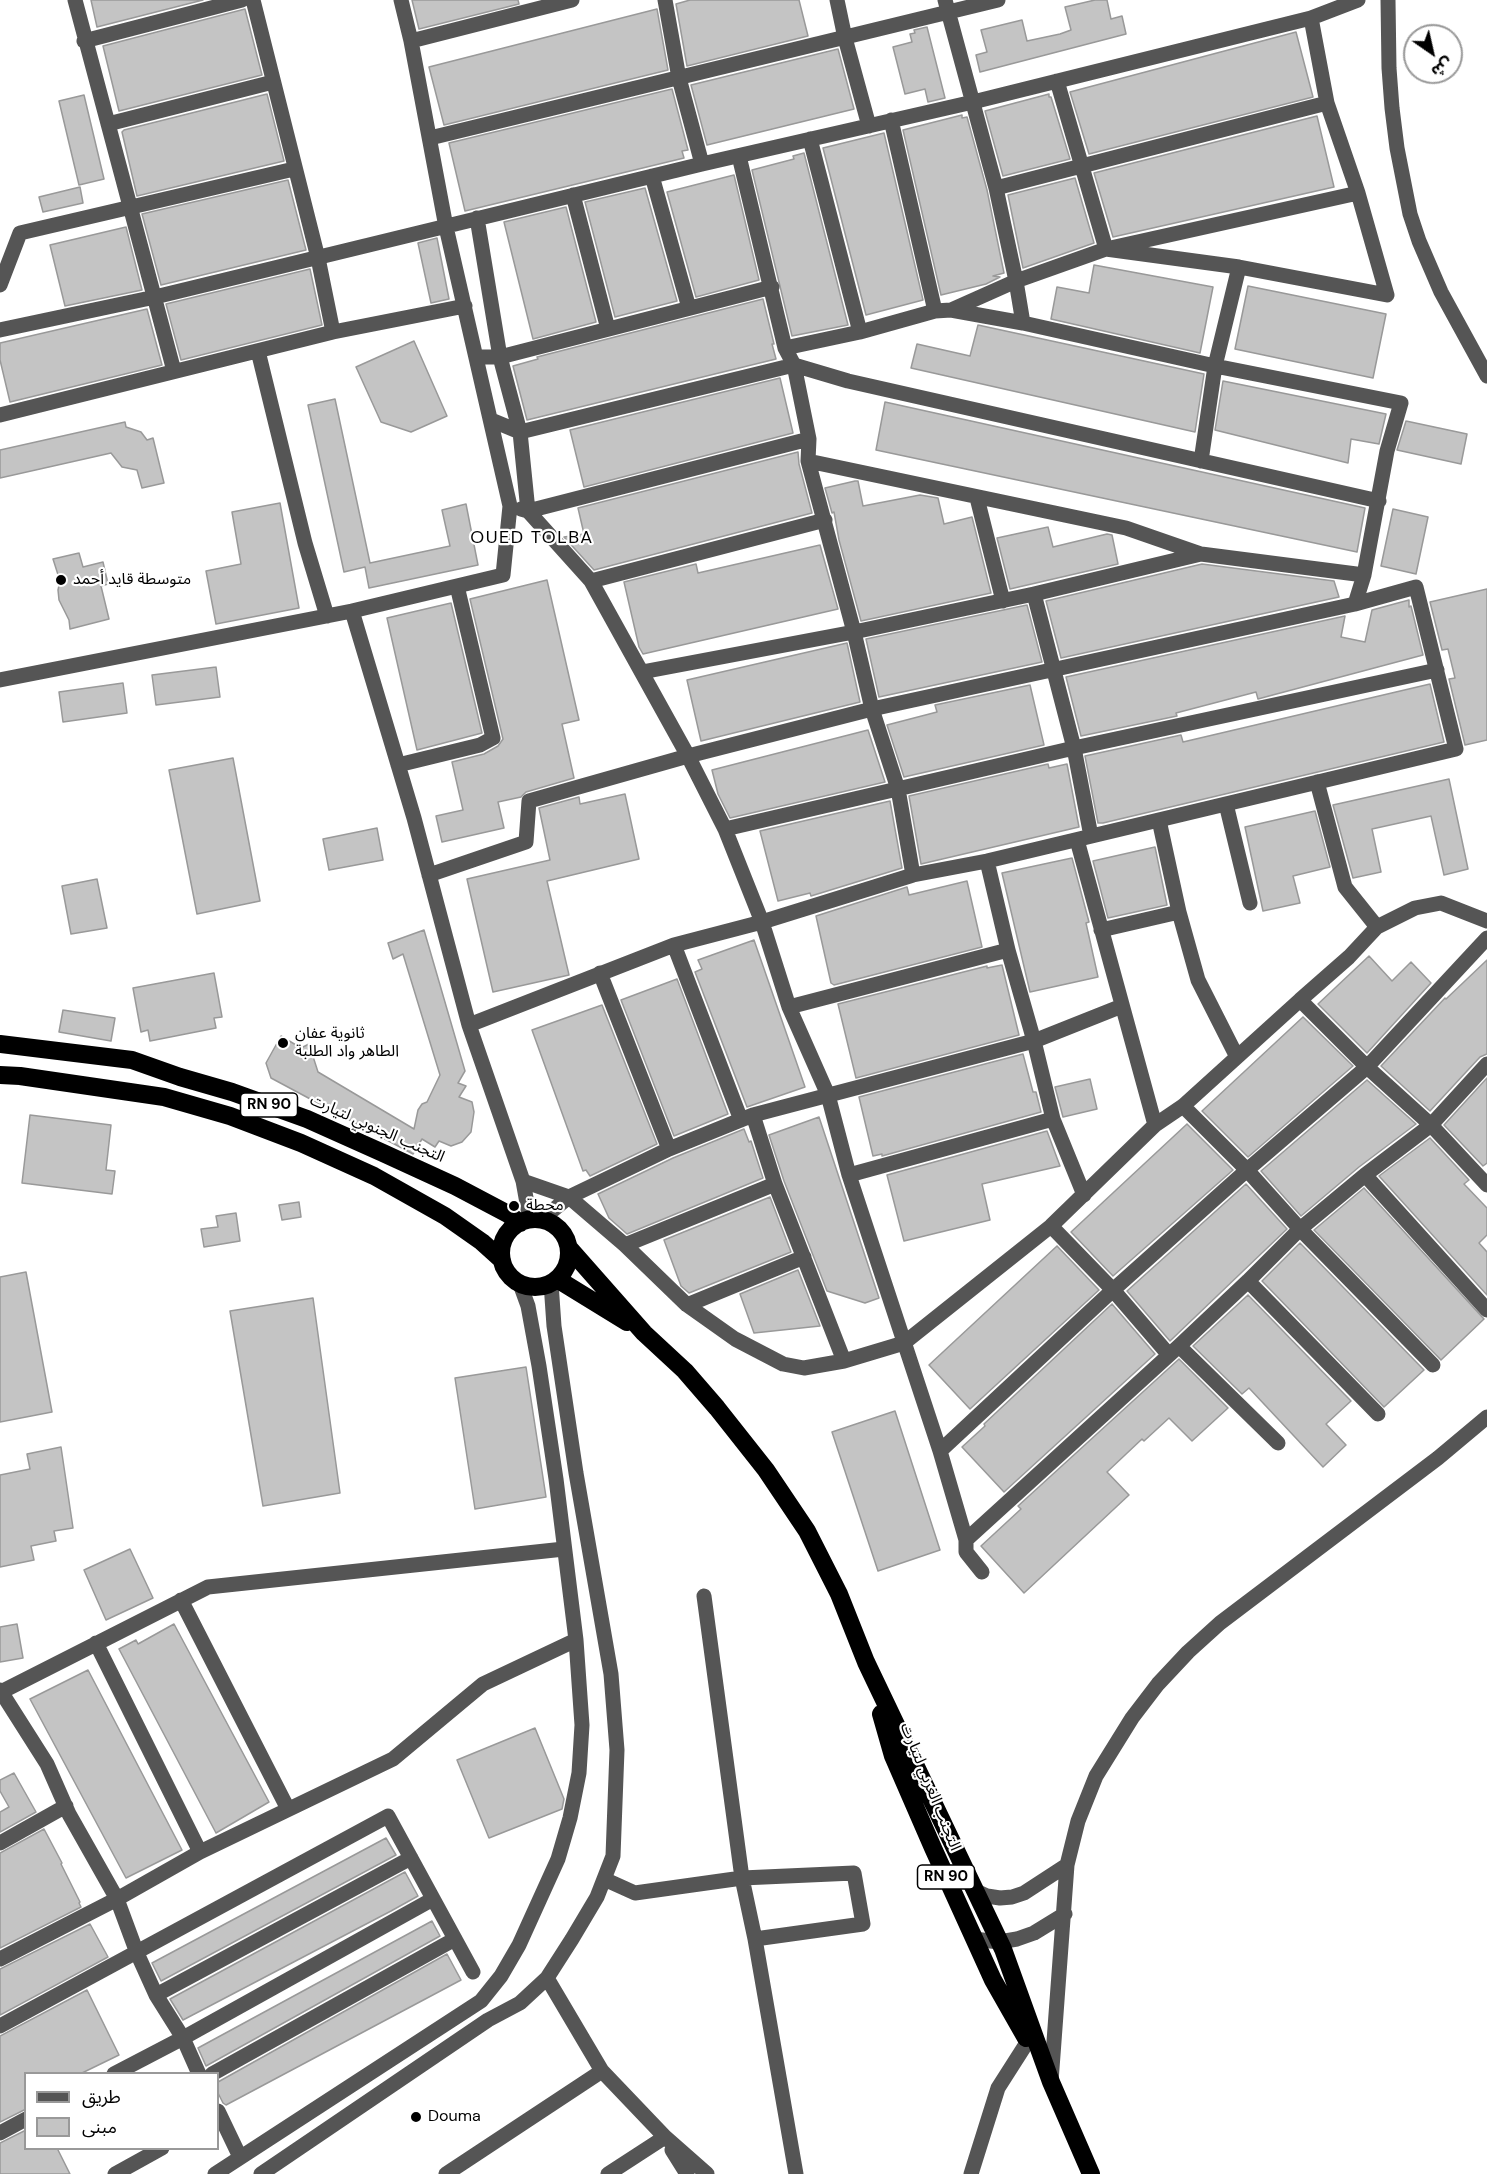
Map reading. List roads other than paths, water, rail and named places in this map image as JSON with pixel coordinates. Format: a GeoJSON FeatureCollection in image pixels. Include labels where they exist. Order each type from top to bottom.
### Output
{"type":"FeatureCollection","features":[{"type":"Feature","properties":{"kind":"highway","name":"التجنب الجنوبي لتيارت"},"geometry":{"type":"LineString","coordinates":[[0,1044],[132,1060],[232,1092],[308,1119],[455,1186],[508,1214],[530,1221]]}},
{"type":"Feature","properties":{"kind":"highway","name":"RN 90"},"geometry":{"type":"LineString","coordinates":[[0,1076],[51,1080],[164,1097],[230,1116],[301,1143],[374,1176],[445,1216],[482,1242],[502,1260]]}},
{"type":"Feature","properties":{"kind":"highway"},"geometry":{"type":"LineString","coordinates":[[530,1221],[551,1223],[566,1238],[569,1248],[567,1265],[554,1281],[541,1287],[520,1284],[512,1278],[502,1260],[501,1251],[507,1235],[530,1221]]}},
{"type":"Feature","properties":{"kind":"highway","name":"التجنب الغربي لتيارت"},"geometry":{"type":"LineString","coordinates":[[569,1248],[644,1333],[685,1371],[717,1408],[766,1470],[807,1531],[839,1594],[866,1662],[999,1942],[1051,2082],[1091,2174]]}},
{"type":"Feature","properties":{"kind":"highway","name":"التجنب الغربي لتيارت"},"geometry":{"type":"LineString","coordinates":[[554,1281],[644,1333]]}},
{"type":"Feature","properties":{"kind":"highway","name":"التجنب الغربي لتيارت"},"geometry":{"type":"LineString","coordinates":[[866,1662],[893,1756],[993,1980],[1051,2082]]}},
{"type":"Feature","properties":{"kind":"street"},"geometry":{"type":"LineString","coordinates":[[75,0],[174,371]]}},
{"type":"Feature","properties":{"kind":"street"},"geometry":{"type":"LineString","coordinates":[[84,40],[242,0]]}},
{"type":"Feature","properties":{"kind":"street"},"geometry":{"type":"LineString","coordinates":[[253,0],[318,258],[333,332]]}},
{"type":"Feature","properties":{"kind":"street"},"geometry":{"type":"LineString","coordinates":[[0,680],[352,611],[503,575],[510,507],[446,227],[411,41],[401,0]]}},
{"type":"Feature","properties":{"kind":"street"},"geometry":{"type":"LineString","coordinates":[[411,41],[572,0]]}},
{"type":"Feature","properties":{"kind":"street"},"geometry":{"type":"LineString","coordinates":[[665,0],[679,78],[702,164]]}},
{"type":"Feature","properties":{"kind":"street"},"geometry":{"type":"LineString","coordinates":[[837,0],[869,126]]}},
{"type":"Feature","properties":{"kind":"street"},"geometry":{"type":"LineString","coordinates":[[430,138],[845,38],[946,6],[998,0]]}},
{"type":"Feature","properties":{"kind":"street"},"geometry":{"type":"LineString","coordinates":[[0,330],[155,297],[702,164],[973,102],[1311,18],[1358,0]]}},
{"type":"Feature","properties":{"kind":"street"},"geometry":{"type":"LineString","coordinates":[[1388,0],[1392,108],[1398,158],[1410,214],[1440,292],[1487,376]]}},
{"type":"Feature","properties":{"kind":"street"},"geometry":{"type":"LineString","coordinates":[[946,6],[996,188],[1023,323]]}},
{"type":"Feature","properties":{"kind":"street"},"geometry":{"type":"LineString","coordinates":[[1106,249],[1239,267],[1387,296],[1358,193],[1327,104],[1311,18]]}},
{"type":"Feature","properties":{"kind":"street"},"geometry":{"type":"LineString","coordinates":[[1058,81],[1106,249]]}},
{"type":"Feature","properties":{"kind":"street"},"geometry":{"type":"LineString","coordinates":[[108,124],[273,82]]}},
{"type":"Feature","properties":{"kind":"street"},"geometry":{"type":"LineString","coordinates":[[996,188],[1327,104]]}},
{"type":"Feature","properties":{"kind":"street"},"geometry":{"type":"LineString","coordinates":[[891,120],[935,311]]}},
{"type":"Feature","properties":{"kind":"street"},"geometry":{"type":"LineString","coordinates":[[810,139],[860,332]]}},
{"type":"Feature","properties":{"kind":"street"},"geometry":{"type":"LineString","coordinates":[[738,156],[772,287],[785,348],[794,365],[809,439],[808,461],[854,632],[872,709],[898,789],[914,875]]}},
{"type":"Feature","properties":{"kind":"street"},"geometry":{"type":"LineString","coordinates":[[0,285],[20,233],[294,169]]}},
{"type":"Feature","properties":{"kind":"street"},"geometry":{"type":"LineString","coordinates":[[652,176],[689,308]]}},
{"type":"Feature","properties":{"kind":"street"},"geometry":{"type":"LineString","coordinates":[[951,310],[1016,281],[1106,249],[1358,193]]}},
{"type":"Feature","properties":{"kind":"street"},"geometry":{"type":"LineString","coordinates":[[573,195],[608,329]]}},
{"type":"Feature","properties":{"kind":"street"},"geometry":{"type":"LineString","coordinates":[[477,218],[500,357],[519,432],[528,511],[591,581],[688,756],[725,829],[762,921],[789,1007],[828,1095],[849,1175],[940,1451],[966,1540],[966,1552],[982,1572]]}},
{"type":"Feature","properties":{"kind":"street"},"geometry":{"type":"LineString","coordinates":[[1200,461],[1215,366],[1239,267]]}},
{"type":"Feature","properties":{"kind":"street"},"geometry":{"type":"LineString","coordinates":[[476,357],[500,357],[772,287]]}},
{"type":"Feature","properties":{"kind":"street"},"geometry":{"type":"LineString","coordinates":[[0,416],[333,332],[465,306]]}},
{"type":"Feature","properties":{"kind":"street"},"geometry":{"type":"LineString","coordinates":[[785,348],[860,332],[935,311],[951,310],[1023,323],[1215,366],[1401,403],[1387,451],[1364,575],[1355,604]]}},
{"type":"Feature","properties":{"kind":"street"},"geometry":{"type":"LineString","coordinates":[[258,351],[305,543],[327,616]]}},
{"type":"Feature","properties":{"kind":"street"},"geometry":{"type":"LineString","coordinates":[[491,420],[519,432],[794,365],[848,381],[1379,501]]}},
{"type":"Feature","properties":{"kind":"street"},"geometry":{"type":"LineString","coordinates":[[510,507],[528,511],[809,439]]}},
{"type":"Feature","properties":{"kind":"street"},"geometry":{"type":"LineString","coordinates":[[808,461],[1126,528],[1201,554],[1364,575]]}},
{"type":"Feature","properties":{"kind":"street"},"geometry":{"type":"LineString","coordinates":[[977,498],[1003,601]]}},
{"type":"Feature","properties":{"kind":"street"},"geometry":{"type":"LineString","coordinates":[[591,581],[825,520]]}},
{"type":"Feature","properties":{"kind":"street"},"geometry":{"type":"LineString","coordinates":[[642,672],[1003,601],[1201,554]]}},
{"type":"Feature","properties":{"kind":"street"},"geometry":{"type":"LineString","coordinates":[[398,765],[480,745],[493,738],[457,586]]}},
{"type":"Feature","properties":{"kind":"street"},"geometry":{"type":"LineString","coordinates":[[429,875],[526,842],[529,801],[688,756],[872,709],[1355,604],[1416,587],[1455,749],[987,861],[914,875],[674,945],[469,1025]]}},
{"type":"Feature","properties":{"kind":"street"},"geometry":{"type":"LineString","coordinates":[[1034,594],[1074,748],[1084,838],[1101,930],[1155,1125]]}},
{"type":"Feature","properties":{"kind":"street"},"geometry":{"type":"LineString","coordinates":[[352,611],[398,765],[469,1025],[523,1182],[530,1221],[569,1197],[669,1149],[747,1118],[1034,1041],[1122,1006]]}},
{"type":"Feature","properties":{"kind":"street"},"geometry":{"type":"LineString","coordinates":[[725,829],[1074,748],[1437,670]]}},
{"type":"Feature","properties":{"kind":"street"},"geometry":{"type":"LineString","coordinates":[[1317,782],[1345,886],[1377,927]]}},
{"type":"Feature","properties":{"kind":"street"},"geometry":{"type":"LineString","coordinates":[[1226,804],[1250,903]]}},
{"type":"Feature","properties":{"kind":"street"},"geometry":{"type":"LineString","coordinates":[[1159,820],[1179,912],[1198,980],[1237,1057]]}},
{"type":"Feature","properties":{"kind":"street"},"geometry":{"type":"LineString","coordinates":[[987,861],[1053,1119],[1084,1195]]}},
{"type":"Feature","properties":{"kind":"street"},"geometry":{"type":"LineString","coordinates":[[523,1182],[569,1197],[625,1245],[687,1305],[735,1339],[783,1364],[804,1368],[844,1361],[904,1343],[1051,1226],[1155,1125],[1183,1106],[1349,957],[1377,927],[1414,908],[1441,903],[1487,921]]}},
{"type":"Feature","properties":{"kind":"street"},"geometry":{"type":"LineString","coordinates":[[1101,930],[1179,912]]}},
{"type":"Feature","properties":{"kind":"street"},"geometry":{"type":"LineString","coordinates":[[940,1451],[1113,1290],[1367,1067],[1487,938]]}},
{"type":"Feature","properties":{"kind":"street"},"geometry":{"type":"LineString","coordinates":[[674,945],[775,1184],[844,1361]]}},
{"type":"Feature","properties":{"kind":"street"},"geometry":{"type":"LineString","coordinates":[[789,1007],[1008,950]]}},
{"type":"Feature","properties":{"kind":"street"},"geometry":{"type":"LineString","coordinates":[[600,973],[669,1149]]}},
{"type":"Feature","properties":{"kind":"street"},"geometry":{"type":"LineString","coordinates":[[1300,1000],[1367,1067],[1431,1125],[1487,1185]]}},
{"type":"Feature","properties":{"kind":"street"},"geometry":{"type":"LineString","coordinates":[[966,1540],[1174,1351],[1300,1228],[1431,1125],[1487,1064]]}},
{"type":"Feature","properties":{"kind":"street"},"geometry":{"type":"LineString","coordinates":[[1183,1106],[1432,1365]]}},
{"type":"Feature","properties":{"kind":"street"},"geometry":{"type":"LineString","coordinates":[[849,1175],[1053,1119]]}},
{"type":"Feature","properties":{"kind":"street"},"geometry":{"type":"LineString","coordinates":[[1365,1175],[1487,1310]]}},
{"type":"Feature","properties":{"kind":"street"},"geometry":{"type":"LineString","coordinates":[[625,1245],[775,1184]]}},
{"type":"Feature","properties":{"kind":"street"},"geometry":{"type":"LineString","coordinates":[[1051,1226],[1174,1351],[1278,1443]]}},
{"type":"Feature","properties":{"kind":"street"},"geometry":{"type":"LineString","coordinates":[[687,1305],[804,1257]]}},
{"type":"Feature","properties":{"kind":"street"},"geometry":{"type":"LineString","coordinates":[[261,2174],[488,2020],[520,2003],[547,1978],[597,1897],[613,1856],[617,1750],[611,1674],[576,1473],[554,1326],[554,1281]]}},
{"type":"Feature","properties":{"kind":"street"},"geometry":{"type":"LineString","coordinates":[[1248,1281],[1378,1414]]}},
{"type":"Feature","properties":{"kind":"street"},"geometry":{"type":"LineString","coordinates":[[215,2174],[481,2001],[501,1976],[519,1945],[558,1859],[570,1818],[579,1773],[582,1725],[576,1640],[539,1366],[528,1306],[520,1284]]}},
{"type":"Feature","properties":{"kind":"street"},"geometry":{"type":"LineString","coordinates":[[1051,2082],[1067,1865],[1078,1821],[1100,1768],[1132,1718],[1158,1684],[1220,1623],[1438,1458],[1487,1417]]}},
{"type":"Feature","properties":{"kind":"street"},"geometry":{"type":"LineString","coordinates":[[199,2072],[183,2038],[156,1995],[117,1899],[66,1806],[47,1764],[1,1691],[208,1587],[564,1549]]}},
{"type":"Feature","properties":{"kind":"street"},"geometry":{"type":"LineString","coordinates":[[704,1596],[742,1878],[755,1939],[793,2171]]}},
{"type":"Feature","properties":{"kind":"street"},"geometry":{"type":"LineString","coordinates":[[181,1600],[288,1809]]}},
{"type":"Feature","properties":{"kind":"street"},"geometry":{"type":"LineString","coordinates":[[0,1959],[117,1899],[200,1852],[393,1759],[483,1684],[576,1640]]}},
{"type":"Feature","properties":{"kind":"street"},"geometry":{"type":"LineString","coordinates":[[96,1643],[200,1852]]}},
{"type":"Feature","properties":{"kind":"street"},"geometry":{"type":"LineString","coordinates":[[0,1843],[66,1806]]}},
{"type":"Feature","properties":{"kind":"street"},"geometry":{"type":"LineString","coordinates":[[0,2026],[388,1816],[473,1972]]}},
{"type":"Feature","properties":{"kind":"street"},"geometry":{"type":"LineString","coordinates":[[156,1995],[411,1858]]}},
{"type":"Feature","properties":{"kind":"street"},"geometry":{"type":"LineString","coordinates":[[976,1891],[987,1896],[1012,1897],[1024,1893],[1067,1865]]}},
{"type":"Feature","properties":{"kind":"street"},"geometry":{"type":"LineString","coordinates":[[604,1879],[635,1893],[742,1878],[854,1873],[864,1924],[755,1939]]}},
{"type":"Feature","properties":{"kind":"street"},"geometry":{"type":"LineString","coordinates":[[116,2072],[183,2038],[433,1899]]}},
{"type":"Feature","properties":{"kind":"street"},"geometry":{"type":"LineString","coordinates":[[974,1939],[999,1942],[1017,1939],[1034,1933],[1065,1914]]}},
{"type":"Feature","properties":{"kind":"street"},"geometry":{"type":"LineString","coordinates":[[214,2072],[455,1939]]}},
{"type":"Feature","properties":{"kind":"street"},"geometry":{"type":"LineString","coordinates":[[547,1978],[602,2070],[665,2137],[707,2174]]}},
{"type":"Feature","properties":{"kind":"street"},"geometry":{"type":"LineString","coordinates":[[971,2174],[999,2088],[1028,2041]]}},
{"type":"Feature","properties":{"kind":"street"},"geometry":{"type":"LineString","coordinates":[[446,2174],[602,2070]]}},
{"type":"Feature","properties":{"kind":"street"},"geometry":{"type":"LineString","coordinates":[[219,2118],[240,2157]]}},
{"type":"Feature","properties":{"kind":"street"},"geometry":{"type":"LineString","coordinates":[[0,2133],[24,2120]]}},
{"type":"Feature","properties":{"kind":"street"},"geometry":{"type":"LineString","coordinates":[[608,2174],[665,2137]]}},
{"type":"Feature","properties":{"kind":"street"},"geometry":{"type":"LineString","coordinates":[[665,2137],[687,2174]]}},
{"type":"Feature","properties":{"kind":"street"},"geometry":{"type":"LineString","coordinates":[[115,2174],[158,2150]]}},
{"type":"Feature","properties":{"kind":"place","name":"متوسطة قايد أحمد"},"geometry":{"type":"Point","coordinates":[61,580]}},
{"type":"Feature","properties":{"kind":"place","name":"ثانوية عفان الطاهر واد الطلبة"},"geometry":{"type":"Point","coordinates":[283,1043]}},
{"type":"Feature","properties":{"kind":"place","name":"محطة"},"geometry":{"type":"Point","coordinates":[514,1206]}},
{"type":"Feature","properties":{"kind":"place","name":"Douma"},"geometry":{"type":"Point","coordinates":[416,2117]}},
{"type":"Feature","properties":{"kind":"district","name":"OUED TOLBA"},"geometry":{"type":"Point","coordinates":[532,538]}}]}
